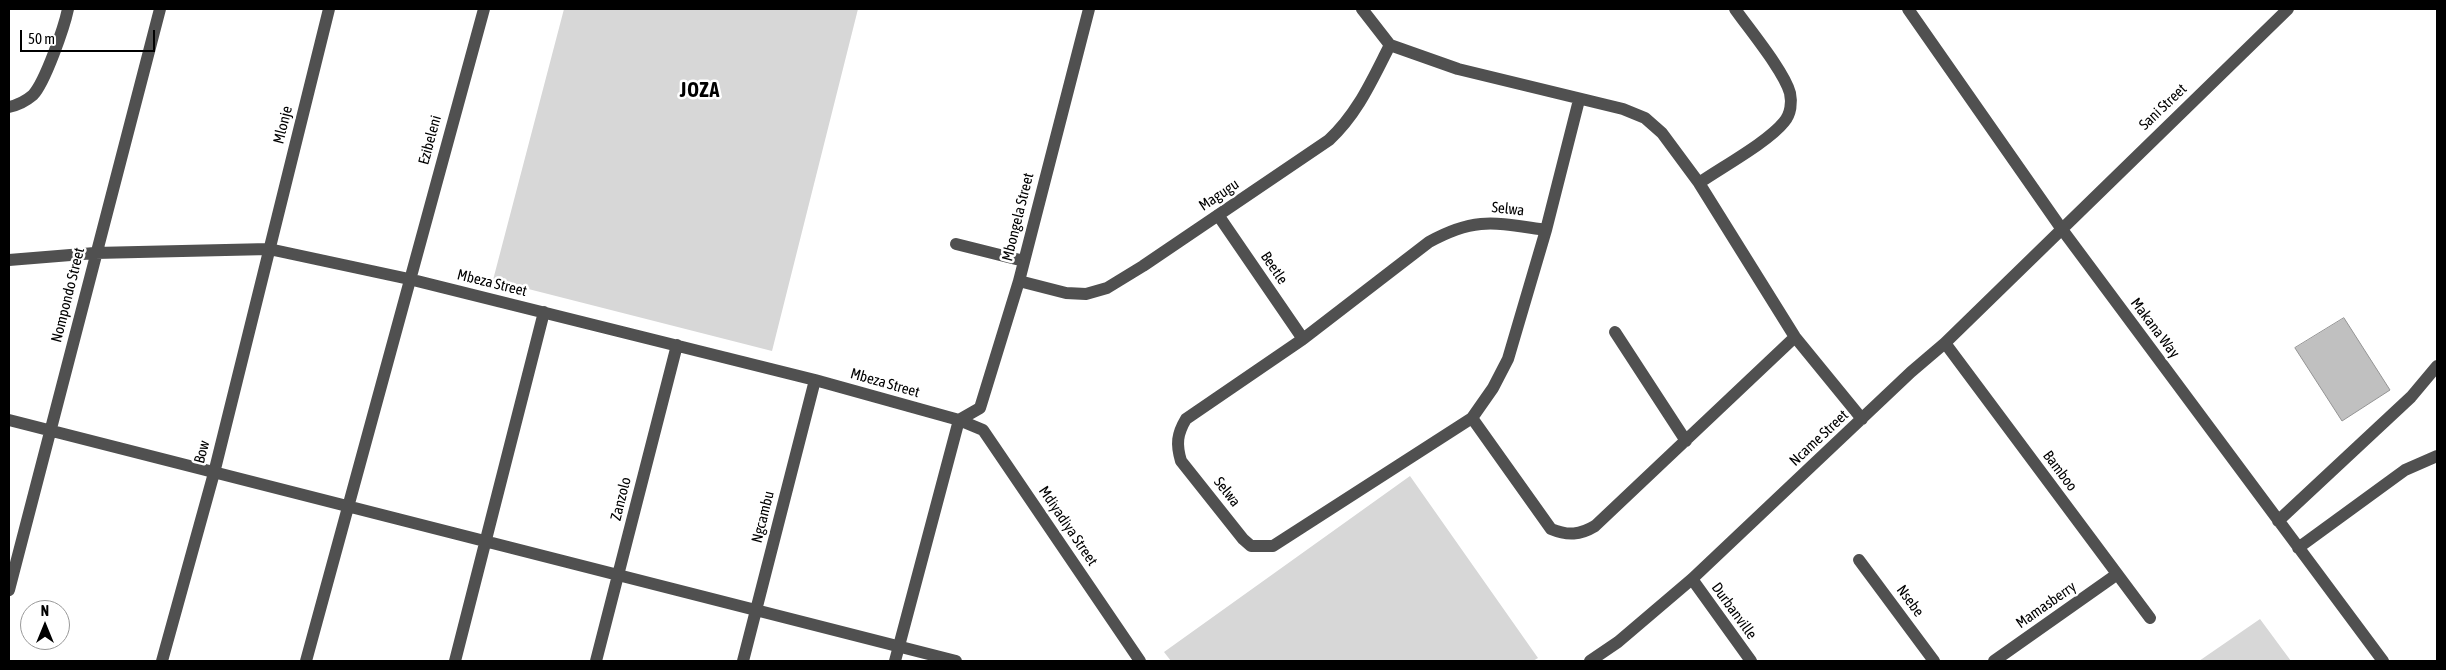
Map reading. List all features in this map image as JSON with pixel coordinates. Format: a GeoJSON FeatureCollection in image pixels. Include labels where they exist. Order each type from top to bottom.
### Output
{"type":"FeatureCollection","features":[{"type":"Feature","properties":{"kind":"street"},"geometry":{"type":"LineString","coordinates":[[9,107],[25,101],[34,93],[62,34],[68,9]]}},
{"type":"Feature","properties":{"kind":"street","name":"Nompondo Street"},"geometry":{"type":"LineString","coordinates":[[9,590],[95,253],[160,9]]}},
{"type":"Feature","properties":{"kind":"street","name":"Mlonje"},"geometry":{"type":"LineString","coordinates":[[269,249],[329,9]]}},
{"type":"Feature","properties":{"kind":"street","name":"Ezibeleni"},"geometry":{"type":"LineString","coordinates":[[306,661],[484,9]]}},
{"type":"Feature","properties":{"kind":"street","name":"Mbongela Street"},"geometry":{"type":"LineString","coordinates":[[959,420],[980,408],[1024,261],[1089,9]]}},
{"type":"Feature","properties":{"kind":"street"},"geometry":{"type":"LineString","coordinates":[[1362,9],[1390,45],[1458,69],[1623,110],[1645,118],[1662,133],[1699,183],[1795,337],[1862,419]]}},
{"type":"Feature","properties":{"kind":"street"},"geometry":{"type":"LineString","coordinates":[[1699,183],[1774,132],[1786,121],[1791,107],[1790,93],[1782,76],[1735,9]]}},
{"type":"Feature","properties":{"kind":"street","name":"Makana Way"},"geometry":{"type":"LineString","coordinates":[[1908,9],[2061,228],[2383,661]]}},
{"type":"Feature","properties":{"kind":"street","name":"Sani Street"},"geometry":{"type":"LineString","coordinates":[[2061,228],[2288,9]]}},
{"type":"Feature","properties":{"kind":"street","name":"Magugu"},"geometry":{"type":"LineString","coordinates":[[1018,281],[1066,292],[1086,294],[1106,288],[1143,266],[1329,140],[1346,124],[1390,45]]}},
{"type":"Feature","properties":{"kind":"street","name":"Selwa"},"geometry":{"type":"LineString","coordinates":[[1546,230],[1490,223],[1466,225],[1451,230],[1429,242],[1303,339],[1186,420],[1178,433],[1177,448],[1181,461],[1243,539],[1251,546],[1273,546],[1290,537],[1472,418],[1493,388],[1508,360],[1546,230],[1579,100]]}},
{"type":"Feature","properties":{"kind":"street","name":"Beetle"},"geometry":{"type":"LineString","coordinates":[[1218,215],[1303,339]]}},
{"type":"Feature","properties":{"kind":"street","name":"Ncame Street"},"geometry":{"type":"LineString","coordinates":[[1590,661],[1618,642],[1692,579],[1945,343],[2061,228]]}},
{"type":"Feature","properties":{"kind":"street"},"geometry":{"type":"LineString","coordinates":[[956,244],[1024,261]]}},
{"type":"Feature","properties":{"kind":"street","name":"Mbeza Street"},"geometry":{"type":"LineString","coordinates":[[9,260],[95,253],[269,249],[409,279],[544,312],[815,380],[959,420]]}},
{"type":"Feature","properties":{"kind":"street","name":"Bow"},"geometry":{"type":"LineString","coordinates":[[162,661],[214,474],[269,249]]}},
{"type":"Feature","properties":{"kind":"street"},"geometry":{"type":"LineString","coordinates":[[454,661],[544,312]]}},
{"type":"Feature","properties":{"kind":"street"},"geometry":{"type":"LineString","coordinates":[[1615,332],[1686,441]]}},
{"type":"Feature","properties":{"kind":"street"},"geometry":{"type":"LineString","coordinates":[[1472,418],[1551,529],[1572,535],[1583,534],[1596,526],[1795,337]]}},
{"type":"Feature","properties":{"kind":"street","name":"Bamboo"},"geometry":{"type":"LineString","coordinates":[[1945,343],[2116,575],[2150,618]]}},
{"type":"Feature","properties":{"kind":"street","name":"Zanzolo"},"geometry":{"type":"LineString","coordinates":[[596,661],[676,345]]}},
{"type":"Feature","properties":{"kind":"street"},"geometry":{"type":"LineString","coordinates":[[2278,521],[2411,397],[2437,366]]}},
{"type":"Feature","properties":{"kind":"street","name":"Ngcambu"},"geometry":{"type":"LineString","coordinates":[[743,661],[815,380]]}},
{"type":"Feature","properties":{"kind":"street"},"geometry":{"type":"LineString","coordinates":[[9,420],[214,474],[310,496],[348,508],[956,661]]}},
{"type":"Feature","properties":{"kind":"street"},"geometry":{"type":"LineString","coordinates":[[895,661],[959,420]]}},
{"type":"Feature","properties":{"kind":"street","name":"Mdiyadiya Street"},"geometry":{"type":"LineString","coordinates":[[959,420],[982,430],[1138,661]]}},
{"type":"Feature","properties":{"kind":"street"},"geometry":{"type":"LineString","coordinates":[[2298,548],[2405,470],[2437,456]]}},
{"type":"Feature","properties":{"kind":"street","name":"Nsebe"},"geometry":{"type":"LineString","coordinates":[[1859,560],[1934,661]]}},
{"type":"Feature","properties":{"kind":"street","name":"Mamasberry"},"geometry":{"type":"LineString","coordinates":[[1994,661],[2116,575]]}},
{"type":"Feature","properties":{"kind":"street","name":"Durbanville"},"geometry":{"type":"LineString","coordinates":[[1692,579],[1751,661]]}},
{"type":"Feature","properties":{"kind":"shaded area"},"geometry":{"type":"Polygon","coordinates":[[[564,9],[858,9],[772,351],[493,280],[564,9]]]}},
{"type":"Feature","properties":{"kind":"shaded area"},"geometry":{"type":"Polygon","coordinates":[[[1410,476],[1538,658],[1533,661],[1171,661],[1164,652],[1410,476]]]}},
{"type":"Feature","properties":{"kind":"shaded area"},"geometry":{"type":"Polygon","coordinates":[[[2260,619],[2291,661],[2199,661],[2260,619]]]}},
{"type":"Feature","properties":{"kind":"building"},"geometry":{"type":"Polygon","coordinates":[[[2344,318],[2390,390],[2342,421],[2295,348],[2344,318]]]}},
{"type":"Feature","properties":{"kind":"district","name":"JOZA"},"geometry":{"type":"Point","coordinates":[700,91]}}]}
